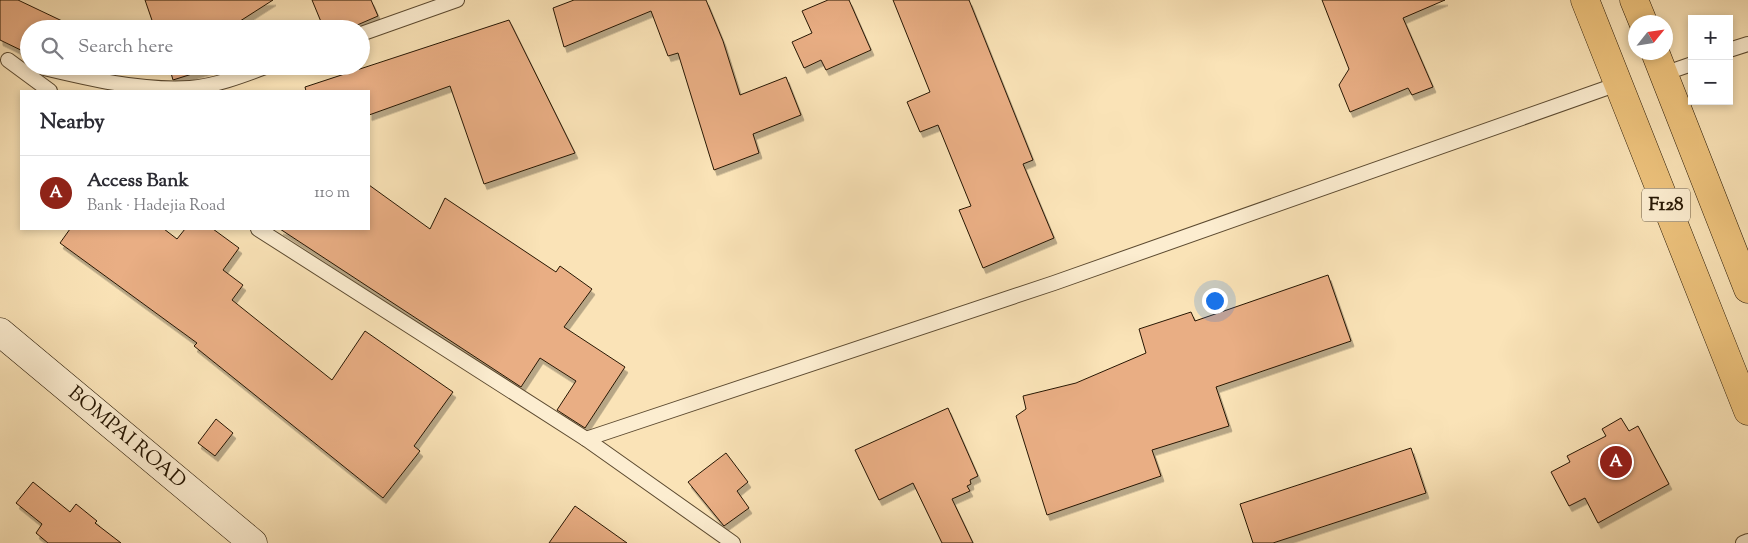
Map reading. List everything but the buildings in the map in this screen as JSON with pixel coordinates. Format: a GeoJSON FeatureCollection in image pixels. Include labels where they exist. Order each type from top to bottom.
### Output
{"type":"FeatureCollection","features":[{"type":"Feature","properties":{"kind":"main road","name":"F128"},"geometry":{"type":"LineString","coordinates":[[1585,0],[1748,411]]}},
{"type":"Feature","properties":{"kind":"main road"},"geometry":{"type":"LineString","coordinates":[[1634,0],[1640,15]]}},
{"type":"Feature","properties":{"kind":"main road","name":"F128"},"geometry":{"type":"LineString","coordinates":[[1659,63],[1748,289]]}},
{"type":"Feature","properties":{"kind":"main road","name":"BOMPAI ROAD"},"geometry":{"type":"LineString","coordinates":[[0,332],[252,543]]}},
{"type":"Feature","properties":{"kind":"lane"},"geometry":{"type":"LineString","coordinates":[[370,31],[457,0]]}},
{"type":"Feature","properties":{"kind":"lane"},"geometry":{"type":"LineString","coordinates":[[1733,49],[1748,44]]}},
{"type":"Feature","properties":{"kind":"lane"},"geometry":{"type":"LineString","coordinates":[[4,57],[20,61]]}},
{"type":"Feature","properties":{"kind":"lane"},"geometry":{"type":"LineString","coordinates":[[4,57],[20,69]]}},
{"type":"Feature","properties":{"kind":"lane"},"geometry":{"type":"LineString","coordinates":[[1659,63],[1688,64]]}},
{"type":"Feature","properties":{"kind":"lane"},"geometry":{"type":"LineString","coordinates":[[28,75],[49,90]]}},
{"type":"Feature","properties":{"kind":"lane"},"geometry":{"type":"LineString","coordinates":[[74,75],[149,88],[192,88],[237,75]]}},
{"type":"Feature","properties":{"kind":"lane"},"geometry":{"type":"LineString","coordinates":[[586,439],[1054,283],[1618,84]]}},
{"type":"Feature","properties":{"kind":"lane"},"geometry":{"type":"LineString","coordinates":[[260,230],[586,439],[733,543]]}},
{"type":"Feature","properties":{"kind":"lane"},"geometry":{"type":"LineString","coordinates":[[1743,543],[1748,541]]}},
{"type":"Feature","properties":{"kind":"place","name":"Access Bank"},"geometry":{"type":"Point","coordinates":[1616,462]}}]}
